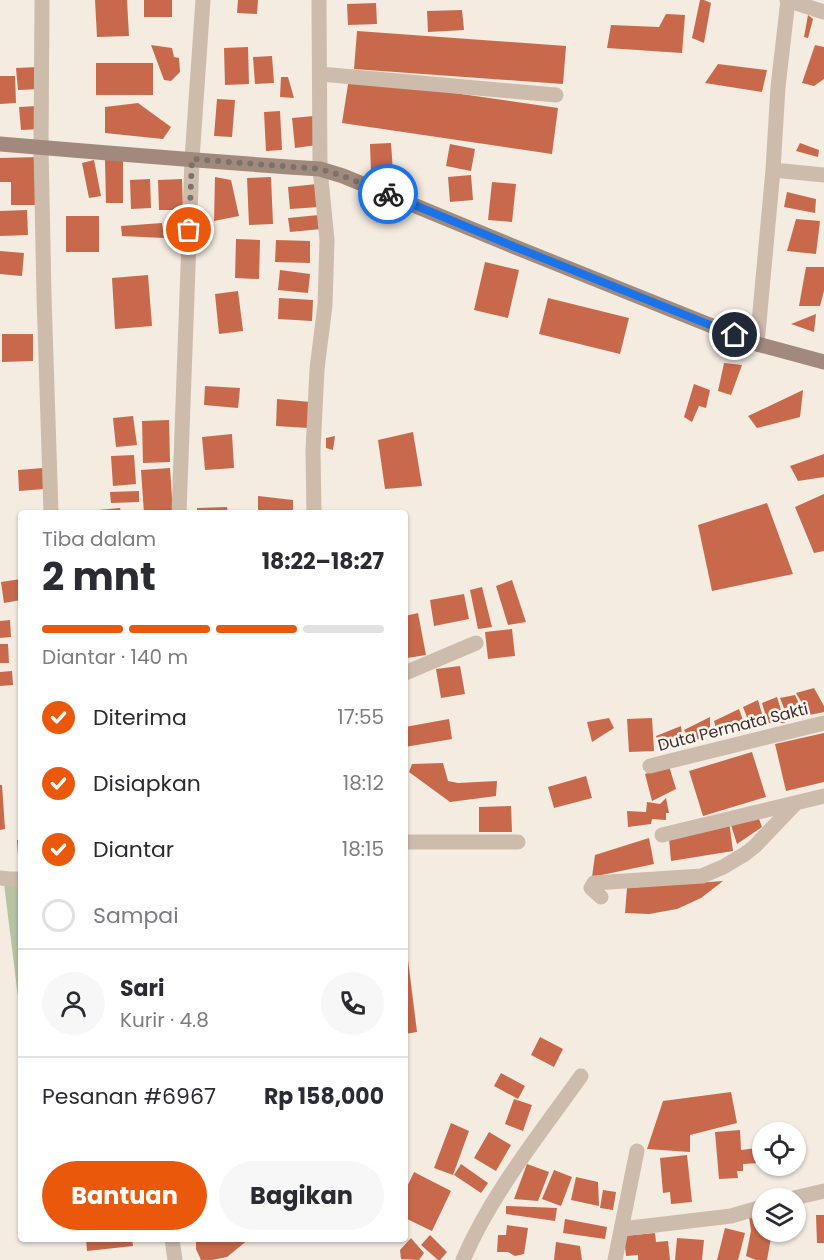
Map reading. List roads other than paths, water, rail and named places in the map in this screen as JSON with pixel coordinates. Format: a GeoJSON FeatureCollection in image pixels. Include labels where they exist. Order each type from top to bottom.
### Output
{"type":"FeatureCollection","features":[{"type":"Feature","properties":{"kind":"main road"},"geometry":{"type":"LineString","coordinates":[[0,144],[320,169],[343,176],[757,344],[824,362]]}},
{"type":"Feature","properties":{"kind":"street"},"geometry":{"type":"LineString","coordinates":[[42,0],[41,147],[51,510]]}},
{"type":"Feature","properties":{"kind":"street"},"geometry":{"type":"LineString","coordinates":[[179,510],[192,159],[203,0]]}},
{"type":"Feature","properties":{"kind":"street"},"geometry":{"type":"LineString","coordinates":[[314,510],[317,369],[325,305],[327,240],[320,169],[319,0]]}},
{"type":"Feature","properties":{"kind":"street"},"geometry":{"type":"LineString","coordinates":[[757,344],[778,87],[788,0],[824,12]]}},
{"type":"Feature","properties":{"kind":"street"},"geometry":{"type":"LineString","coordinates":[[320,74],[556,95]]}},
{"type":"Feature","properties":{"kind":"street"},"geometry":{"type":"LineString","coordinates":[[773,170],[824,175]]}},
{"type":"Feature","properties":{"kind":"street"},"geometry":{"type":"LineString","coordinates":[[408,672],[476,643]]}},
{"type":"Feature","properties":{"kind":"street","name":"Duta Permata Sakti"},"geometry":{"type":"LineString","coordinates":[[650,766],[824,723]]}},
{"type":"Feature","properties":{"kind":"street"},"geometry":{"type":"LineString","coordinates":[[662,835],[824,796]]}},
{"type":"Feature","properties":{"kind":"street"},"geometry":{"type":"LineString","coordinates":[[601,897],[591,888],[594,883],[702,876],[723,867],[755,846],[796,803]]}},
{"type":"Feature","properties":{"kind":"street"},"geometry":{"type":"LineString","coordinates":[[408,842],[518,842]]}},
{"type":"Feature","properties":{"kind":"street"},"geometry":{"type":"LineString","coordinates":[[0,878],[18,879]]}},
{"type":"Feature","properties":{"kind":"street"},"geometry":{"type":"LineString","coordinates":[[463,1260],[469,1245],[508,1178],[581,1076]]}},
{"type":"Feature","properties":{"kind":"street"},"geometry":{"type":"LineString","coordinates":[[615,1260],[637,1151]]}},
{"type":"Feature","properties":{"kind":"street"},"geometry":{"type":"LineString","coordinates":[[806,1195],[824,1191]]}},
{"type":"Feature","properties":{"kind":"street"},"geometry":{"type":"LineString","coordinates":[[622,1229],[730,1216],[752,1210]]}},
{"type":"Feature","properties":{"kind":"street"},"geometry":{"type":"LineString","coordinates":[[172,1242],[175,1260]]}}]}
